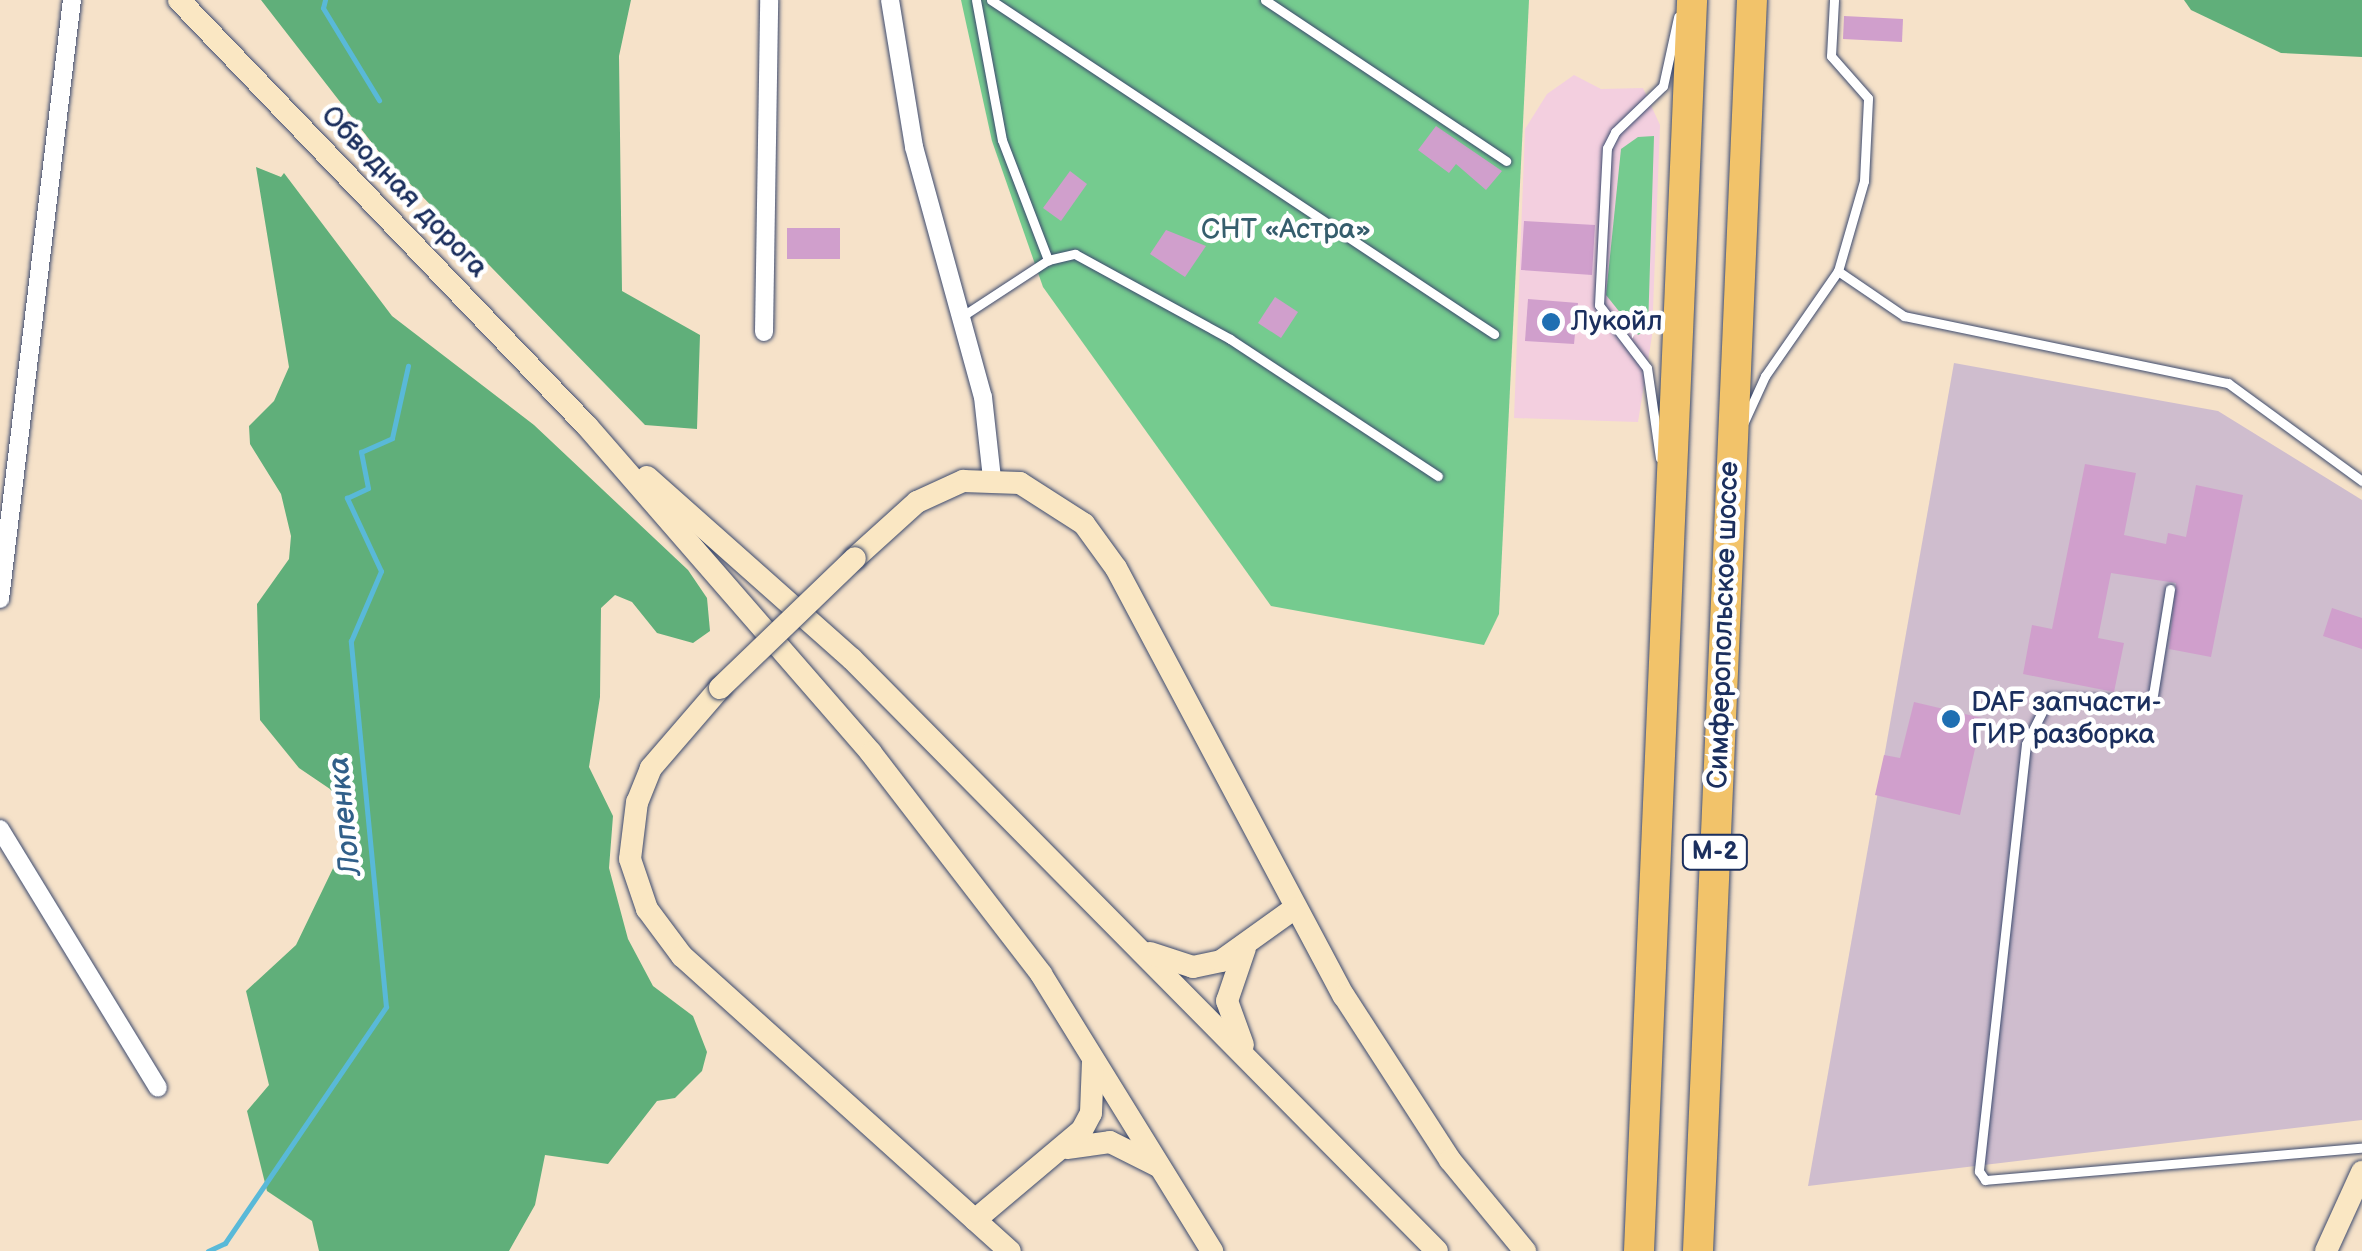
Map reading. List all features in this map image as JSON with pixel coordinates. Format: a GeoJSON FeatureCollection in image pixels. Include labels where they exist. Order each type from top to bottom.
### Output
{"type":"FeatureCollection","features":[{"type":"Feature","properties":{"kind":"highway","name":"Симферопольское шоссе"},"geometry":{"type":"LineString","coordinates":[[1640,1251],[1692,0]]}},
{"type":"Feature","properties":{"kind":"highway","name":"Симферопольское шоссе"},"geometry":{"type":"LineString","coordinates":[[1698,1251],[1752,0]]}},
{"type":"Feature","properties":{"kind":"main road","name":"Обводная дорога"},"geometry":{"type":"LineString","coordinates":[[178,0],[587,426]]}},
{"type":"Feature","properties":{"kind":"main road"},"geometry":{"type":"LineString","coordinates":[[587,426],[852,658],[1436,1251]]}},
{"type":"Feature","properties":{"kind":"main road"},"geometry":{"type":"LineString","coordinates":[[587,426],[871,753],[1041,974],[1167,1172],[1212,1251]]}},
{"type":"Feature","properties":{"kind":"main road"},"geometry":{"type":"LineString","coordinates":[[1010,1251],[682,956],[647,909],[630,860],[637,802],[674,736],[918,502],[964,481],[992,478],[1048,496],[1084,524],[1116,568],[1295,908],[1398,1084],[1524,1251]]}},
{"type":"Feature","properties":{"kind":"main road"},"geometry":{"type":"LineString","coordinates":[[1138,947],[1192,967],[1245,948],[1295,908]]}},
{"type":"Feature","properties":{"kind":"main road"},"geometry":{"type":"LineString","coordinates":[[1245,948],[1228,1001],[1252,1062]]}},
{"type":"Feature","properties":{"kind":"main road"},"geometry":{"type":"LineString","coordinates":[[975,1220],[1063,1149],[1091,1112],[1092,1058]]}},
{"type":"Feature","properties":{"kind":"main road"},"geometry":{"type":"LineString","coordinates":[[1063,1149],[1110,1142],[1167,1172]]}},
{"type":"Feature","properties":{"kind":"main road"},"geometry":{"type":"LineString","coordinates":[[2326,1251],[2362,1172]]}},
{"type":"Feature","properties":{"kind":"street"},"geometry":{"type":"LineString","coordinates":[[764,332],[769,0]]}},
{"type":"Feature","properties":{"kind":"street"},"geometry":{"type":"LineString","coordinates":[[890,0],[914,147],[983,397],[992,478]]}},
{"type":"Feature","properties":{"kind":"street"},"geometry":{"type":"LineString","coordinates":[[0,599],[66,1]]}},
{"type":"Feature","properties":{"kind":"street"},"geometry":{"type":"LineString","coordinates":[[0,829],[61,919],[158,1088]]}},
{"type":"Feature","properties":{"kind":"lane"},"geometry":{"type":"LineString","coordinates":[[976,0],[1002,140],[1048,260]]}},
{"type":"Feature","properties":{"kind":"lane"},"geometry":{"type":"LineString","coordinates":[[990,0],[1494,334]]}},
{"type":"Feature","properties":{"kind":"lane"},"geometry":{"type":"LineString","coordinates":[[1265,0],[1506,162]]}},
{"type":"Feature","properties":{"kind":"lane"},"geometry":{"type":"LineString","coordinates":[[1672,520],[1648,368],[1600,305],[1607,148],[1614,132],[1663,86],[1682,0]]}},
{"type":"Feature","properties":{"kind":"lane"},"geometry":{"type":"LineString","coordinates":[[1731,452],[1765,376],[1838,272],[1864,181],[1868,98],[1830,56],[1834,0]]}},
{"type":"Feature","properties":{"kind":"lane"},"geometry":{"type":"LineString","coordinates":[[961,317],[1048,260],[1076,254],[1196,320],[1438,476]]}},
{"type":"Feature","properties":{"kind":"lane"},"geometry":{"type":"LineString","coordinates":[[1838,272],[1904,316],[2228,383],[2362,481]]}},
{"type":"Feature","properties":{"kind":"lane"},"geometry":{"type":"LineString","coordinates":[[2170,589],[2152,701],[2049,698],[2026,744],[1980,1171],[1985,1180],[2362,1148]]}},
{"type":"Feature","properties":{"kind":"shaded area"},"geometry":{"type":"Polygon","coordinates":[[[1574,75],[1601,89],[1643,88],[1660,125],[1652,336],[1638,422],[1514,418],[1525,129],[1547,94],[1574,75]]]}},
{"type":"Feature","properties":{"kind":"shaded area"},"geometry":{"type":"Polygon","coordinates":[[[1954,363],[2218,411],[2362,500],[2362,1120],[1808,1186],[1954,363]]]}},
{"type":"Feature","properties":{"kind":"green space"},"geometry":{"type":"Polygon","coordinates":[[[261,0],[631,0],[619,56],[622,291],[700,335],[697,429],[645,425],[379,152],[261,0]]]}},
{"type":"Feature","properties":{"kind":"green space","name":"СНТ «Астра»"},"geometry":{"type":"Polygon","coordinates":[[[961,0],[1529,0],[1499,614],[1484,645],[1271,606],[1043,287],[992,141],[961,0]]]}},
{"type":"Feature","properties":{"kind":"green space"},"geometry":{"type":"Polygon","coordinates":[[[2184,0],[2362,0],[2362,57],[2281,53],[2191,10],[2184,0]]]}},
{"type":"Feature","properties":{"kind":"green space"},"geometry":{"type":"Polygon","coordinates":[[[1654,136],[1648,329],[1638,335],[1606,295],[1621,149],[1638,137],[1654,136]]]}},
{"type":"Feature","properties":{"kind":"green space"},"geometry":{"type":"Polygon","coordinates":[[[256,167],[281,177],[284,173],[392,316],[534,425],[688,570],[707,598],[710,631],[693,643],[657,633],[632,602],[615,595],[601,608],[600,697],[589,767],[613,816],[609,868],[628,939],[653,986],[693,1016],[707,1052],[702,1071],[675,1098],[657,1101],[608,1164],[545,1155],[535,1205],[509,1251],[319,1251],[312,1221],[267,1191],[247,1111],[269,1085],[246,991],[296,945],[337,860],[343,823],[342,805],[330,789],[299,768],[260,720],[257,604],[289,559],[291,536],[281,494],[250,444],[249,426],[274,401],[289,367],[256,167]]]}},
{"type":"Feature","properties":{"kind":"building"},"geometry":{"type":"Polygon","coordinates":[[[1844,16],[1903,19],[1902,42],[1843,39],[1844,16]]]}},
{"type":"Feature","properties":{"kind":"building"},"geometry":{"type":"Polygon","coordinates":[[[1436,126],[1502,171],[1486,190],[1456,164],[1449,173],[1418,150],[1436,126]]]}},
{"type":"Feature","properties":{"kind":"building"},"geometry":{"type":"Polygon","coordinates":[[[1070,171],[1087,184],[1061,221],[1043,208],[1070,171]]]}},
{"type":"Feature","properties":{"kind":"building"},"geometry":{"type":"Polygon","coordinates":[[[1524,221],[1595,225],[1592,275],[1521,270],[1524,221]]]}},
{"type":"Feature","properties":{"kind":"building"},"geometry":{"type":"Polygon","coordinates":[[[787,228],[840,228],[840,259],[787,259],[787,228]]]}},
{"type":"Feature","properties":{"kind":"building"},"geometry":{"type":"Polygon","coordinates":[[[1166,230],[1206,246],[1185,277],[1150,254],[1166,230]]]}},
{"type":"Feature","properties":{"kind":"building"},"geometry":{"type":"Polygon","coordinates":[[[1275,297],[1298,312],[1281,338],[1258,323],[1275,297]]]}},
{"type":"Feature","properties":{"kind":"building","name":"Лукойл"},"geometry":{"type":"Polygon","coordinates":[[[1528,299],[1578,303],[1574,344],[1525,341],[1528,299]]]}},
{"type":"Feature","properties":{"kind":"building"},"geometry":{"type":"Polygon","coordinates":[[[2085,464],[2136,473],[2124,535],[2166,544],[2168,533],[2186,537],[2196,485],[2243,495],[2211,657],[2169,649],[2176,583],[2111,573],[2098,638],[2124,643],[2114,692],[2023,674],[2032,625],[2052,629],[2085,464]]]}},
{"type":"Feature","properties":{"kind":"building"},"geometry":{"type":"Polygon","coordinates":[[[2332,608],[2362,618],[2362,649],[2323,636],[2332,608]]]}},
{"type":"Feature","properties":{"kind":"building"},"geometry":{"type":"Polygon","coordinates":[[[1914,702],[1982,718],[1960,815],[1875,795],[1884,755],[1900,758],[1914,702]]]}},
{"type":"Feature","properties":{"kind":"waterway","name":"Лопенка"},"geometry":{"type":"LineString","coordinates":[[325,0],[323,8],[379,100]]}},
{"type":"Feature","properties":{"kind":"waterway","name":"Лопенка"},"geometry":{"type":"LineString","coordinates":[[208,1251],[225,1243],[386,1007],[351,641],[381,571],[347,498],[368,488],[361,452],[392,438],[408,366]]}},
{"type":"Feature","properties":{"kind":"place","name":"Лукойл"},"geometry":{"type":"Point","coordinates":[1551,322]}},
{"type":"Feature","properties":{"kind":"place","name":"DAF запчасти- ГИР разборка"},"geometry":{"type":"Point","coordinates":[1951,719]}}]}
